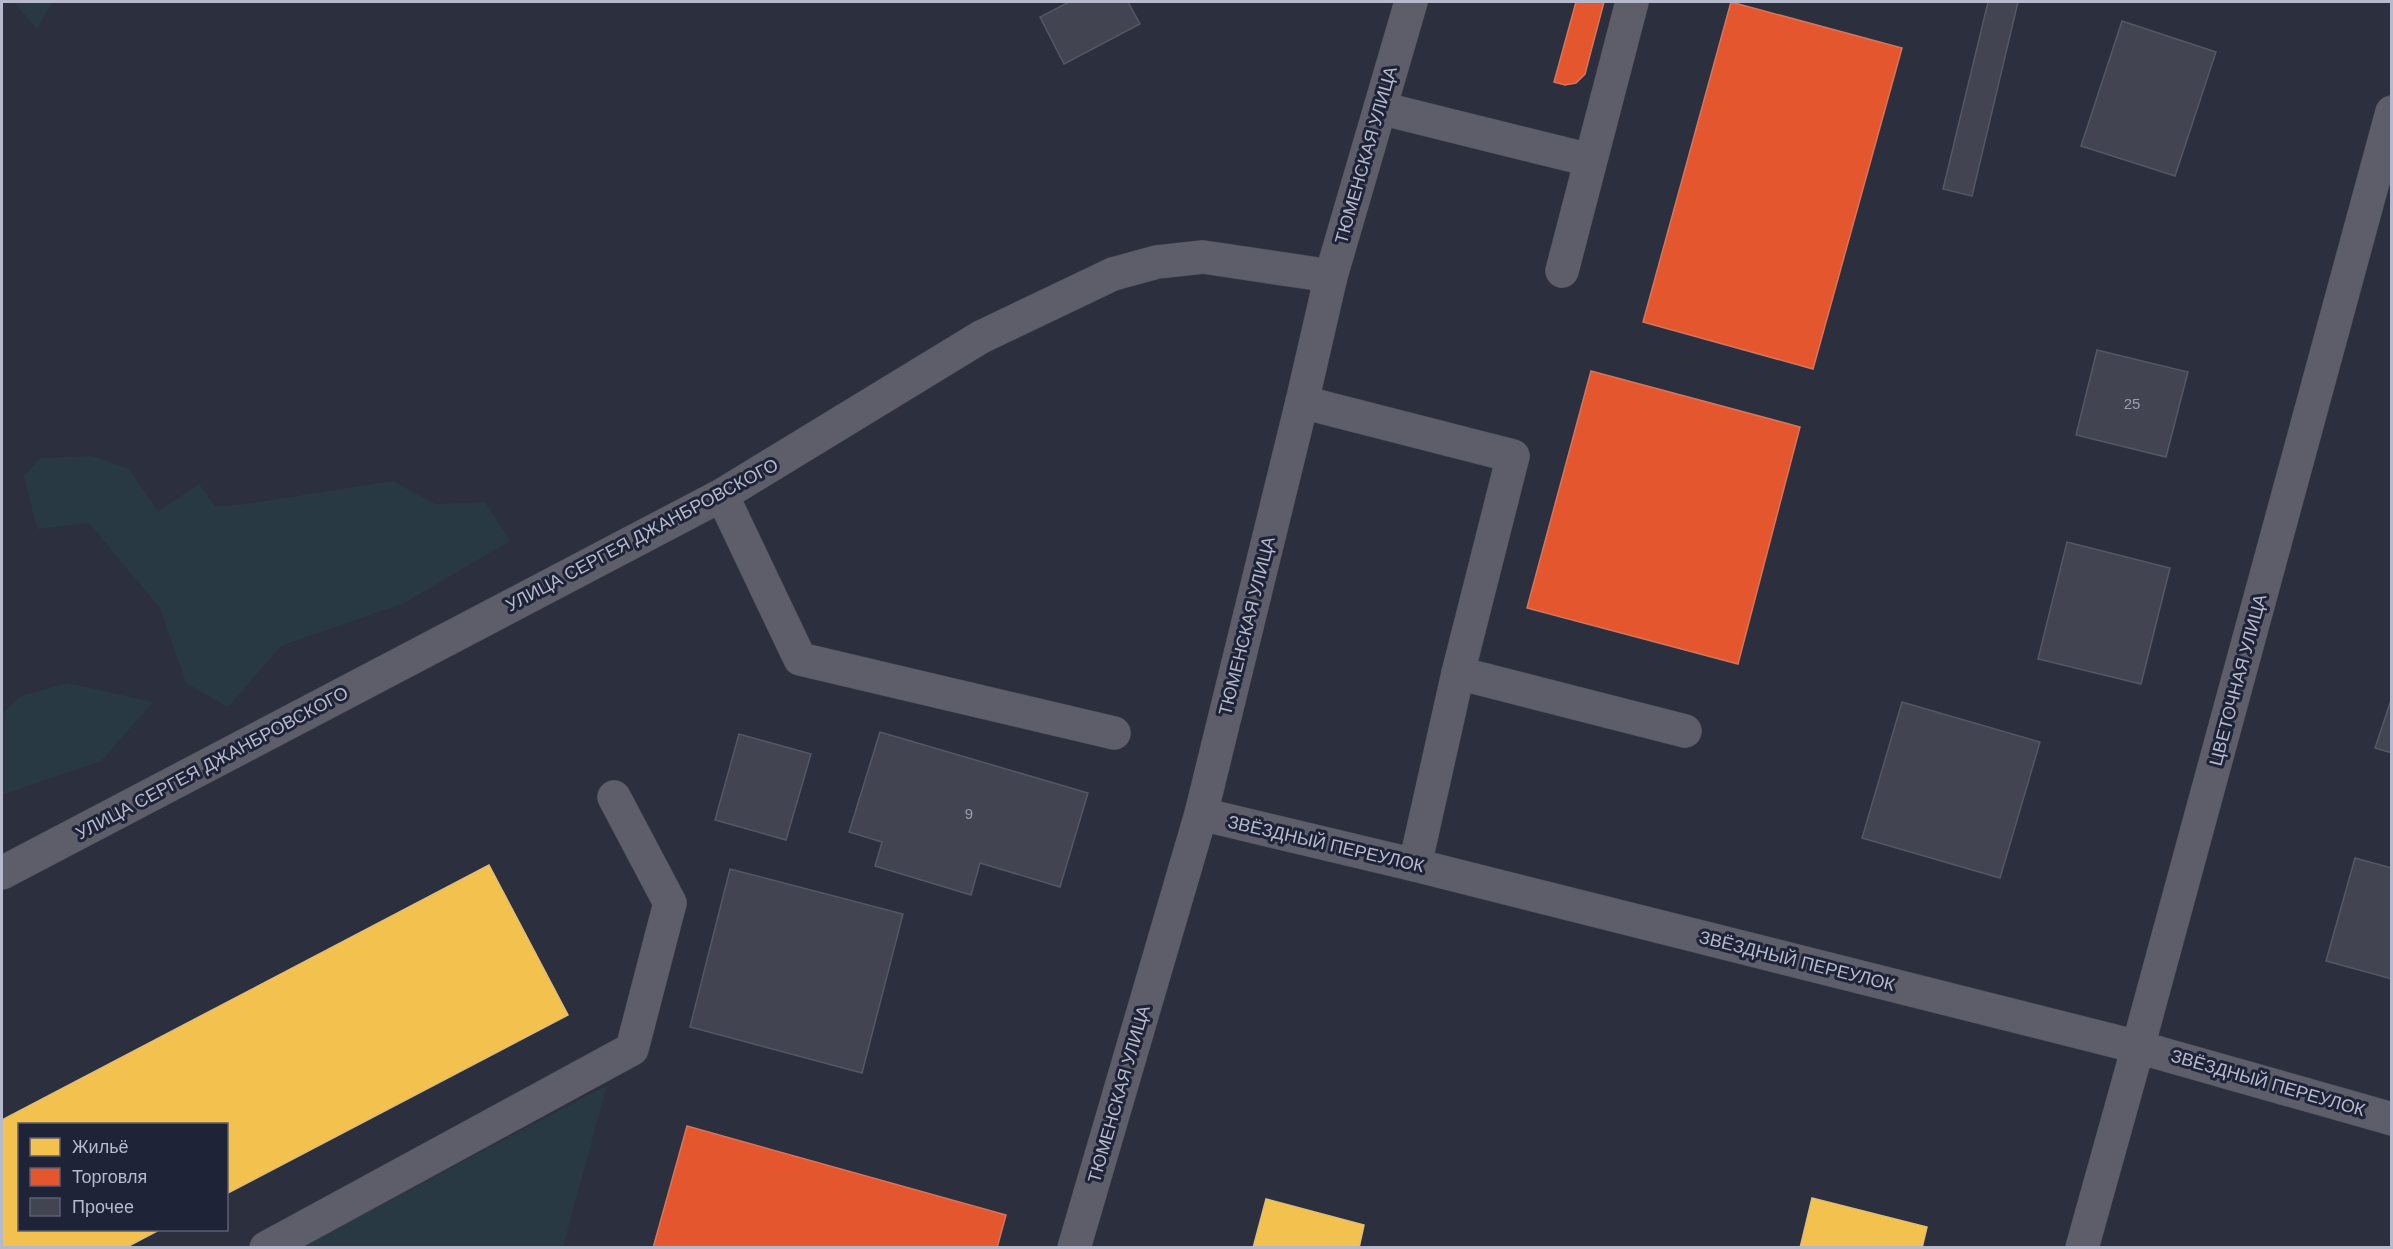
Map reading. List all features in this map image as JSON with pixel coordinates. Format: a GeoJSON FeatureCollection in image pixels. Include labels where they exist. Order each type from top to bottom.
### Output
{"type":"FeatureCollection","features":[{"type":"Feature","properties":{"kind":"street","name":"ТЮМЕНСКАЯ УЛИЦА"},"geometry":{"type":"LineString","coordinates":[[1074,1248],[1201,814],[1331,276],[1411,2]]}},
{"type":"Feature","properties":{"kind":"street"},"geometry":{"type":"LineString","coordinates":[[1562,271],[1632,2]]}},
{"type":"Feature","properties":{"kind":"street"},"geometry":{"type":"LineString","coordinates":[[1380,108],[1590,160]]}},
{"type":"Feature","properties":{"kind":"street","name":"ЦВЕТОЧНАЯ УЛИЦА"},"geometry":{"type":"LineString","coordinates":[[2082,1248],[2391,112]]}},
{"type":"Feature","properties":{"kind":"street","name":"УЛИЦА СЕРГЕЯ ДЖАНБРОВСКОГО"},"geometry":{"type":"LineString","coordinates":[[2,873],[722,495],[981,338],[1113,274],[1157,262],[1203,257],[1331,276]]}},
{"type":"Feature","properties":{"kind":"street"},"geometry":{"type":"LineString","coordinates":[[1302,402],[1513,456],[1458,673],[1415,865]]}},
{"type":"Feature","properties":{"kind":"street"},"geometry":{"type":"LineString","coordinates":[[722,495],[800,659],[1114,733]]}},
{"type":"Feature","properties":{"kind":"street"},"geometry":{"type":"LineString","coordinates":[[1458,673],[1685,731]]}},
{"type":"Feature","properties":{"kind":"street"},"geometry":{"type":"LineString","coordinates":[[266,1248],[632,1049],[670,903],[614,797]]}},
{"type":"Feature","properties":{"kind":"street","name":"ЗВЁЗДНЫЙ ПЕРЕУЛОК"},"geometry":{"type":"LineString","coordinates":[[1201,814],[1415,865],[2138,1047],[2391,1119]]}},
{"type":"Feature","properties":{"kind":"shaded area"},"geometry":{"type":"Polygon","coordinates":[[[14,2],[52,2],[37,29],[14,2]]]}},
{"type":"Feature","properties":{"kind":"shaded area"},"geometry":{"type":"Polygon","coordinates":[[[93,456],[129,469],[158,511],[199,484],[215,506],[239,505],[393,481],[435,504],[485,502],[510,541],[404,603],[281,646],[228,707],[186,683],[160,608],[89,523],[37,529],[24,476],[41,458],[93,456]]]}},
{"type":"Feature","properties":{"kind":"shaded area"},"geometry":{"type":"Polygon","coordinates":[[[68,683],[153,702],[101,761],[2,795],[2,714],[21,696],[68,683]]]}},
{"type":"Feature","properties":{"kind":"shaded area"},"geometry":{"type":"Polygon","coordinates":[[[607,1085],[563,1247],[302,1247],[607,1085]]]}},
{"type":"Feature","properties":{"kind":"building: Жильё"},"geometry":{"type":"Polygon","coordinates":[[[489,865],[568,1015],[228,1193],[228,1123],[18,1123],[18,1231],[157,1231],[125,1248],[2,1248],[2,1120],[489,865]]]}},
{"type":"Feature","properties":{"kind":"building: Жильё"},"geometry":{"type":"Polygon","coordinates":[[[1812,1198],[1927,1227],[1922,1248],[1800,1248],[1812,1198]]]}},
{"type":"Feature","properties":{"kind":"building: Жильё"},"geometry":{"type":"Polygon","coordinates":[[[1266,1199],[1364,1225],[1359,1248],[1253,1248],[1266,1199]]]}},
{"type":"Feature","properties":{"kind":"building: Торговля"},"geometry":{"type":"Polygon","coordinates":[[[1576,2],[1604,2],[1585,74],[1576,83],[1565,85],[1554,82],[1576,2]]]}},
{"type":"Feature","properties":{"kind":"building: Торговля"},"geometry":{"type":"Polygon","coordinates":[[[1731,2],[1902,48],[1813,369],[1643,322],[1731,2]]]}},
{"type":"Feature","properties":{"kind":"building: Торговля"},"geometry":{"type":"Polygon","coordinates":[[[1591,371],[1800,427],[1738,664],[1527,608],[1591,371]]]}},
{"type":"Feature","properties":{"kind":"building: Торговля"},"geometry":{"type":"Polygon","coordinates":[[[687,1126],[1006,1215],[997,1248],[653,1248],[687,1126]]]}},
{"type":"Feature","properties":{"kind":"building: Прочее"},"geometry":{"type":"Polygon","coordinates":[[[1069,2],[1128,2],[1140,24],[1064,64],[1040,17],[1069,2]]]}},
{"type":"Feature","properties":{"kind":"building: Прочее"},"geometry":{"type":"Polygon","coordinates":[[[1988,2],[2018,2],[1972,196],[1943,189],[1988,2]]]}},
{"type":"Feature","properties":{"kind":"building: Прочее"},"geometry":{"type":"Polygon","coordinates":[[[2122,21],[2216,52],[2175,176],[2081,146],[2122,21]]]}},
{"type":"Feature","properties":{"kind":"building: Прочее"},"geometry":{"type":"Polygon","coordinates":[[[2097,350],[2188,372],[2166,457],[2076,435],[2097,350]]]}},
{"type":"Feature","properties":{"kind":"building: Прочее"},"geometry":{"type":"Polygon","coordinates":[[[2067,542],[2170,568],[2141,684],[2038,659],[2067,542]]]}},
{"type":"Feature","properties":{"kind":"building: Прочее"},"geometry":{"type":"Polygon","coordinates":[[[2392,697],[2392,753],[2375,748],[2392,697]]]}},
{"type":"Feature","properties":{"kind":"building: Прочее"},"geometry":{"type":"Polygon","coordinates":[[[1902,702],[2040,742],[2000,878],[1862,838],[1902,702]]]}},
{"type":"Feature","properties":{"kind":"building: Прочее"},"geometry":{"type":"Polygon","coordinates":[[[880,732],[1088,793],[1060,887],[980,863],[971,895],[875,866],[882,842],[849,832],[880,732]]]}},
{"type":"Feature","properties":{"kind":"building: Прочее"},"geometry":{"type":"Polygon","coordinates":[[[739,734],[811,754],[786,840],[715,820],[739,734]]]}},
{"type":"Feature","properties":{"kind":"building: Прочее"},"geometry":{"type":"Polygon","coordinates":[[[2355,858],[2392,868],[2392,979],[2326,961],[2355,858]]]}},
{"type":"Feature","properties":{"kind":"building: Прочее"},"geometry":{"type":"Polygon","coordinates":[[[730,869],[903,914],[862,1073],[690,1027],[730,869]]]}}]}
